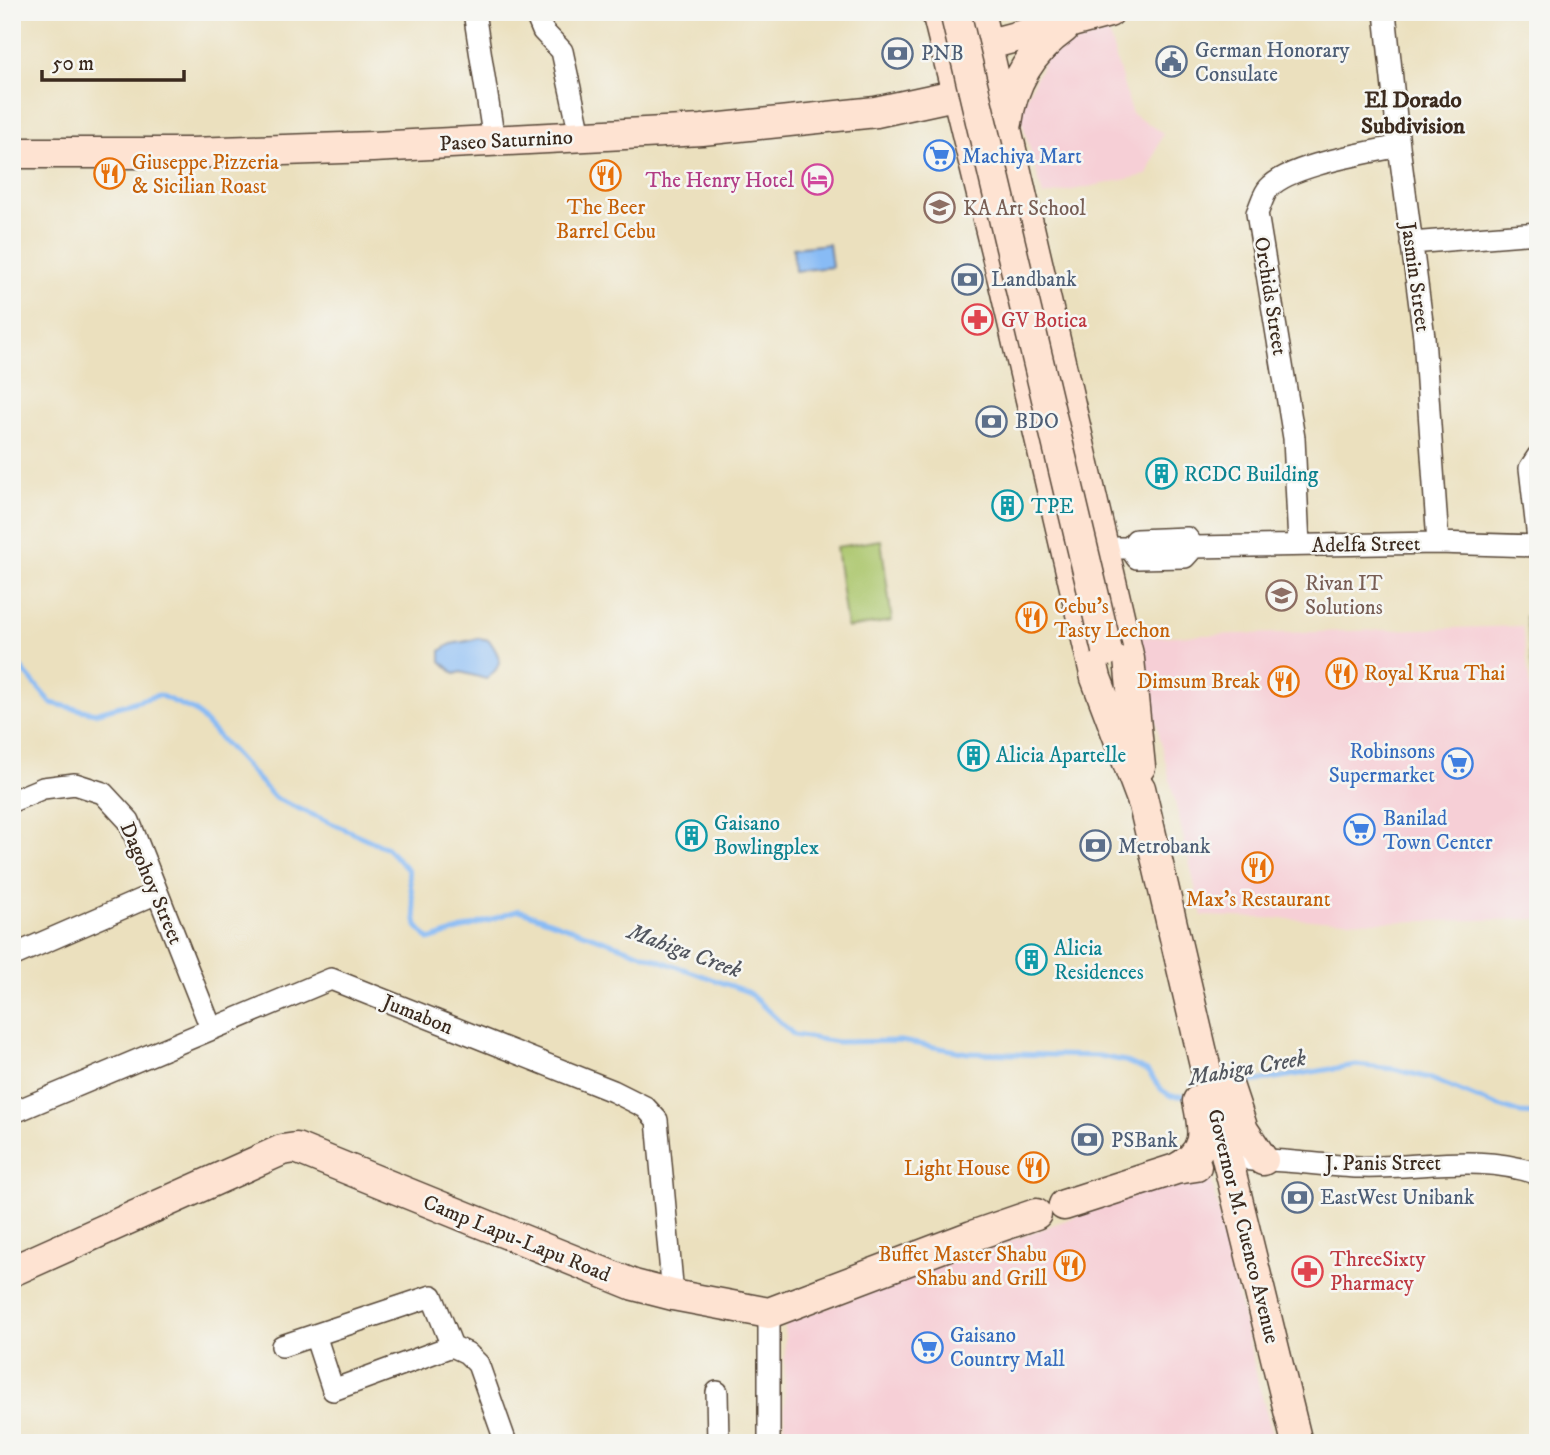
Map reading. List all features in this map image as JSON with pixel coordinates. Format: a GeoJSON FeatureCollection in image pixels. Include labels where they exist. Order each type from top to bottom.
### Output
{"type":"FeatureCollection","features":[{"type":"Feature","properties":{"kind":"main road","name":"Governor M. Cuenco Avenue"},"geometry":{"type":"LineString","coordinates":[[937,12],[1096,678],[1144,805]]}},
{"type":"Feature","properties":{"kind":"main road","name":"Governor M. Cuenco Avenue"},"geometry":{"type":"LineString","coordinates":[[955,12],[1198,1038],[1297,1443]]}},
{"type":"Feature","properties":{"kind":"main road","name":"Governor M. Cuenco Avenue"},"geometry":{"type":"LineString","coordinates":[[979,12],[1056,344],[1117,548],[1144,805]]}},
{"type":"Feature","properties":{"kind":"main road"},"geometry":{"type":"LineString","coordinates":[[947,55],[1109,12]]}},
{"type":"Feature","properties":{"kind":"main road"},"geometry":{"type":"LineString","coordinates":[[1006,134],[1012,99],[1024,68],[1040,47],[1073,22]]}},
{"type":"Feature","properties":{"kind":"main road","name":"Paseo Saturnino"},"geometry":{"type":"LineString","coordinates":[[12,153],[191,153],[731,128],[876,113],[996,86]]}},
{"type":"Feature","properties":{"kind":"main road"},"geometry":{"type":"LineString","coordinates":[[1005,288],[1010,279],[1018,274],[1033,274],[1041,280]]}},
{"type":"Feature","properties":{"kind":"main road"},"geometry":{"type":"LineString","coordinates":[[1020,352],[1056,344]]}},
{"type":"Feature","properties":{"kind":"main road"},"geometry":{"type":"LineString","coordinates":[[1170,916],[1198,1038]]}},
{"type":"Feature","properties":{"kind":"main road"},"geometry":{"type":"LineString","coordinates":[[1176,1169],[1193,1158],[1217,1112],[1242,1130],[1263,1160]]}},
{"type":"Feature","properties":{"kind":"main road","name":"Camp Lapu-Lapu Road"},"geometry":{"type":"LineString","coordinates":[[12,1270],[282,1150],[296,1148],[634,1285],[768,1313]]}},
{"type":"Feature","properties":{"kind":"main road"},"geometry":{"type":"LineString","coordinates":[[1064,1205],[1176,1169],[1228,1160]]}},
{"type":"Feature","properties":{"kind":"main road"},"geometry":{"type":"LineString","coordinates":[[768,1313],[1036,1214]]}},
{"type":"Feature","properties":{"kind":"street"},"geometry":{"type":"LineString","coordinates":[[474,12],[494,141]]}},
{"type":"Feature","properties":{"kind":"street"},"geometry":{"type":"LineString","coordinates":[[535,12],[543,31],[562,51],[580,135]]}},
{"type":"Feature","properties":{"kind":"street","name":"Jasmin Street"},"geometry":{"type":"LineString","coordinates":[[1385,12],[1424,338],[1438,543]]}},
{"type":"Feature","properties":{"kind":"street","name":"Orchids Street"},"geometry":{"type":"LineString","coordinates":[[1299,545],[1294,438],[1257,213],[1267,190],[1280,178],[1311,167],[1399,146]]}},
{"type":"Feature","properties":{"kind":"street"},"geometry":{"type":"LineString","coordinates":[[1411,243],[1538,233]]}},
{"type":"Feature","properties":{"kind":"street"},"geometry":{"type":"LineString","coordinates":[[1538,456],[1530,468],[1538,539]]}},
{"type":"Feature","properties":{"kind":"street","name":"Adelfa Street"},"geometry":{"type":"LineString","coordinates":[[1117,548],[1137,558],[1185,558],[1194,547],[1438,543],[1538,547]]}},
{"type":"Feature","properties":{"kind":"street","name":"Dagohoy Street"},"geometry":{"type":"LineString","coordinates":[[12,801],[43,789],[75,784],[103,793],[130,821],[211,1028]]}},
{"type":"Feature","properties":{"kind":"street"},"geometry":{"type":"LineString","coordinates":[[12,956],[157,893]]}},
{"type":"Feature","properties":{"kind":"street","name":"Jumabon"},"geometry":{"type":"LineString","coordinates":[[12,1113],[331,979],[601,1086],[645,1107],[657,1120],[673,1295]]}},
{"type":"Feature","properties":{"kind":"street","name":"J. Panis Street"},"geometry":{"type":"LineString","coordinates":[[1228,1160],[1361,1167],[1460,1162],[1504,1165],[1538,1174]]}},
{"type":"Feature","properties":{"kind":"street"},"geometry":{"type":"LineString","coordinates":[[282,1346],[432,1296],[452,1346],[474,1357],[478,1364],[506,1443]]}},
{"type":"Feature","properties":{"kind":"street"},"geometry":{"type":"LineString","coordinates":[[768,1313],[769,1443]]}},
{"type":"Feature","properties":{"kind":"street"},"geometry":{"type":"LineString","coordinates":[[315,1335],[333,1391],[452,1346]]}},
{"type":"Feature","properties":{"kind":"street"},"geometry":{"type":"LineString","coordinates":[[717,1392],[718,1443]]}},
{"type":"Feature","properties":{"kind":"shaded area"},"geometry":{"type":"Polygon","coordinates":[[[1108,31],[1132,114],[1163,133],[1147,175],[1043,196],[1019,111],[1049,52],[1108,31]]]}},
{"type":"Feature","properties":{"kind":"shaded area","name":"Banilad Town Center"},"geometry":{"type":"Polygon","coordinates":[[[1522,626],[1538,744],[1538,919],[1377,922],[1202,916],[1136,637],[1522,626]]]}},
{"type":"Feature","properties":{"kind":"shaded area"},"geometry":{"type":"Polygon","coordinates":[[[1210,1173],[1259,1386],[1275,1443],[784,1443],[785,1323],[1178,1179],[1210,1173]]]}},
{"type":"Feature","properties":{"kind":"green space"},"geometry":{"type":"Polygon","coordinates":[[[881,540],[892,621],[847,628],[836,547],[881,540]]]}},
{"type":"Feature","properties":{"kind":"green space"},"geometry":{"type":"Polygon","coordinates":[[[1538,615],[1538,714],[1526,616],[1538,615]]]}},
{"type":"Feature","properties":{"kind":"water"},"geometry":{"type":"Polygon","coordinates":[[[829,244],[832,267],[795,271],[793,248],[829,244]]]}},
{"type":"Feature","properties":{"kind":"water"},"geometry":{"type":"Polygon","coordinates":[[[478,638],[489,640],[499,661],[496,669],[486,679],[461,672],[455,674],[441,661],[441,651],[445,648],[478,638]]]}},
{"type":"Feature","properties":{"kind":"waterway","name":"Mahiga Creek"},"geometry":{"type":"LineString","coordinates":[[12,657],[51,703],[95,713],[159,695],[195,711],[275,798],[387,848],[408,870],[417,926],[429,940],[519,910],[748,992],[794,1035],[837,1042],[901,1041],[968,1053],[1099,1056],[1125,1061],[1147,1071],[1162,1090],[1171,1096],[1188,1096]]}},
{"type":"Feature","properties":{"kind":"waterway","name":"Mahiga Creek"},"geometry":{"type":"LineString","coordinates":[[1238,1084],[1356,1065],[1394,1069],[1429,1078],[1520,1113],[1538,1114]]}},
{"type":"Feature","properties":{"kind":"place","name":"PNB"},"geometry":{"type":"Point","coordinates":[898,53]}},
{"type":"Feature","properties":{"kind":"place","name":"German Honorary Consulate"},"geometry":{"type":"Point","coordinates":[1172,62]}},
{"type":"Feature","properties":{"kind":"place","name":"Machiya Mart"},"geometry":{"type":"Point","coordinates":[939,156]}},
{"type":"Feature","properties":{"kind":"place","name":"Giuseppe Pizzeria & Sicilian Roast"},"geometry":{"type":"Point","coordinates":[109,174]}},
{"type":"Feature","properties":{"kind":"place","name":"The Beer Barrel Cebu"},"geometry":{"type":"Point","coordinates":[606,175]}},
{"type":"Feature","properties":{"kind":"place","name":"The Henry Hotel"},"geometry":{"type":"Point","coordinates":[817,180]}},
{"type":"Feature","properties":{"kind":"place","name":"KA Art School"},"geometry":{"type":"Point","coordinates":[940,208]}},
{"type":"Feature","properties":{"kind":"place","name":"Landbank"},"geometry":{"type":"Point","coordinates":[968,279]}},
{"type":"Feature","properties":{"kind":"place","name":"GV Botica"},"geometry":{"type":"Point","coordinates":[978,320]}},
{"type":"Feature","properties":{"kind":"place","name":"BDO"},"geometry":{"type":"Point","coordinates":[992,421]}},
{"type":"Feature","properties":{"kind":"place","name":"RCDC Building"},"geometry":{"type":"Point","coordinates":[1161,474]}},
{"type":"Feature","properties":{"kind":"place","name":"TPE"},"geometry":{"type":"Point","coordinates":[1008,506]}},
{"type":"Feature","properties":{"kind":"place","name":"Rivan IT Solutions"},"geometry":{"type":"Point","coordinates":[1282,595]}},
{"type":"Feature","properties":{"kind":"place","name":"Cebu's Tasty Lechon"},"geometry":{"type":"Point","coordinates":[1031,618]}},
{"type":"Feature","properties":{"kind":"place","name":"Royal Krua Thai"},"geometry":{"type":"Point","coordinates":[1341,673]}},
{"type":"Feature","properties":{"kind":"place","name":"Dimsum Break"},"geometry":{"type":"Point","coordinates":[1283,681]}},
{"type":"Feature","properties":{"kind":"place","name":"Alicia Apartelle"},"geometry":{"type":"Point","coordinates":[973,755]}},
{"type":"Feature","properties":{"kind":"place","name":"Robinsons Supermarket"},"geometry":{"type":"Point","coordinates":[1458,763]}},
{"type":"Feature","properties":{"kind":"place","name":"Banilad Town Center"},"geometry":{"type":"Point","coordinates":[1360,830]}},
{"type":"Feature","properties":{"kind":"place","name":"Gaisano Bowlingplex"},"geometry":{"type":"Point","coordinates":[691,835]}},
{"type":"Feature","properties":{"kind":"place","name":"Metrobank"},"geometry":{"type":"Point","coordinates":[1095,846]}},
{"type":"Feature","properties":{"kind":"place","name":"Max's Restaurant"},"geometry":{"type":"Point","coordinates":[1258,867]}},
{"type":"Feature","properties":{"kind":"place","name":"Alicia Residences"},"geometry":{"type":"Point","coordinates":[1031,960]}},
{"type":"Feature","properties":{"kind":"place","name":"PSBank"},"geometry":{"type":"Point","coordinates":[1088,1140]}},
{"type":"Feature","properties":{"kind":"place","name":"Light House"},"geometry":{"type":"Point","coordinates":[1033,1168]}},
{"type":"Feature","properties":{"kind":"place","name":"EastWest Unibank"},"geometry":{"type":"Point","coordinates":[1297,1197]}},
{"type":"Feature","properties":{"kind":"place","name":"Buffet Master Shabu Shabu and Grill"},"geometry":{"type":"Point","coordinates":[1070,1266]}},
{"type":"Feature","properties":{"kind":"place","name":"ThreeSixty Pharmacy"},"geometry":{"type":"Point","coordinates":[1307,1271]}},
{"type":"Feature","properties":{"kind":"place","name":"Gaisano Country Mall"},"geometry":{"type":"Point","coordinates":[927,1347]}},
{"type":"Feature","properties":{"kind":"district","name":"El Dorado Subdivision"},"geometry":{"type":"Point","coordinates":[1413,112]}}]}
